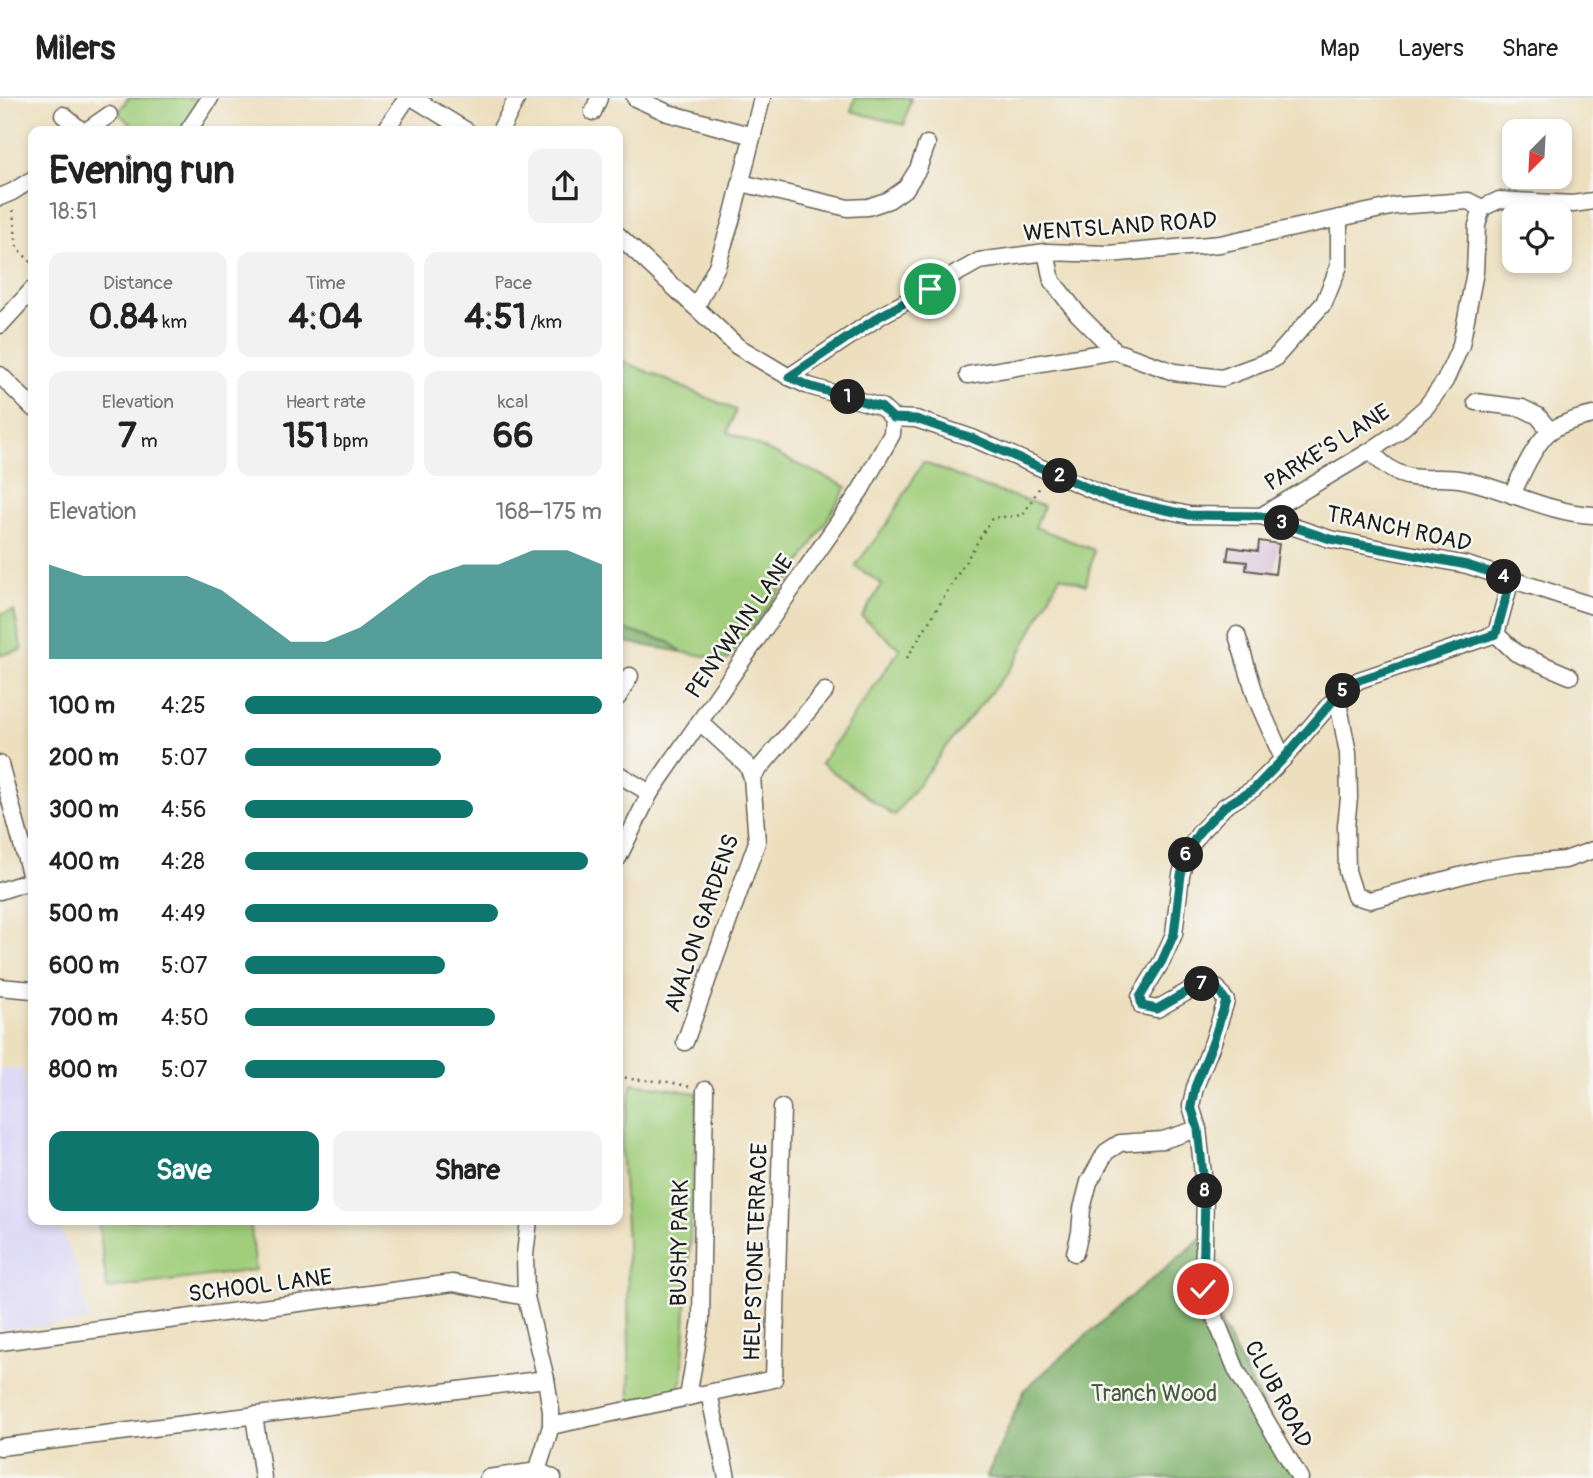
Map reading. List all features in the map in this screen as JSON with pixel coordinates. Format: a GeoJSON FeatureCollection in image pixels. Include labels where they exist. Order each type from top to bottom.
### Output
{"type":"FeatureCollection","features":[{"type":"Feature","properties":{"kind":"street"},"geometry":{"type":"LineString","coordinates":[[191,126],[210,98]]}},
{"type":"Feature","properties":{"kind":"street"},"geometry":{"type":"LineString","coordinates":[[387,126],[407,98]]}},
{"type":"Feature","properties":{"kind":"street"},"geometry":{"type":"LineString","coordinates":[[413,98],[459,126]]}},
{"type":"Feature","properties":{"kind":"street"},"geometry":{"type":"LineString","coordinates":[[503,126],[517,98]]}},
{"type":"Feature","properties":{"kind":"street"},"geometry":{"type":"LineString","coordinates":[[635,98],[668,113],[752,136]]}},
{"type":"Feature","properties":{"kind":"street"},"geometry":{"type":"LineString","coordinates":[[696,307],[717,266],[762,98]]}},
{"type":"Feature","properties":{"kind":"street"},"geometry":{"type":"LineString","coordinates":[[63,115],[77,126]]}},
{"type":"Feature","properties":{"kind":"street"},"geometry":{"type":"LineString","coordinates":[[92,126],[108,115]]}},
{"type":"Feature","properties":{"kind":"street"},"geometry":{"type":"LineString","coordinates":[[741,183],[848,208],[868,207],[889,200],[906,188],[918,169],[927,144]]}},
{"type":"Feature","properties":{"kind":"street"},"geometry":{"type":"LineString","coordinates":[[6,195],[28,182]]}},
{"type":"Feature","properties":{"kind":"street"},"geometry":{"type":"LineString","coordinates":[[1482,208],[1499,200],[1573,204],[1593,201]]}},
{"type":"Feature","properties":{"kind":"street","name":"WENTSLAND ROAD"},"geometry":{"type":"LineString","coordinates":[[789,377],[880,316],[979,261],[1046,252],[1109,254],[1220,244],[1395,205],[1468,201],[1482,208]]}},
{"type":"Feature","properties":{"kind":"street","name":"PARKE'S LANE"},"geometry":{"type":"LineString","coordinates":[[1261,516],[1398,432],[1426,407],[1445,381],[1461,345],[1475,272],[1477,225],[1482,208]]}},
{"type":"Feature","properties":{"kind":"street"},"geometry":{"type":"LineString","coordinates":[[1046,252],[1052,281],[1078,314],[1115,351],[1174,372],[1222,377],[1274,359],[1324,303],[1339,266],[1339,218]]}},
{"type":"Feature","properties":{"kind":"street","name":"TRANCH ROAD"},"geometry":{"type":"LineString","coordinates":[[623,246],[696,307],[737,346],[789,377],[809,386],[881,407],[893,418],[916,419],[961,434],[1111,498],[1189,515],[1261,516],[1330,539],[1467,565],[1593,606]]}},
{"type":"Feature","properties":{"kind":"street"},"geometry":{"type":"LineString","coordinates":[[0,326],[28,295]]}},
{"type":"Feature","properties":{"kind":"street"},"geometry":{"type":"LineString","coordinates":[[968,375],[1115,351]]}},
{"type":"Feature","properties":{"kind":"street"},"geometry":{"type":"LineString","coordinates":[[0,375],[28,403]]}},
{"type":"Feature","properties":{"kind":"street"},"geometry":{"type":"LineString","coordinates":[[1476,402],[1522,408],[1538,415],[1550,430]]}},
{"type":"Feature","properties":{"kind":"street"},"geometry":{"type":"LineString","coordinates":[[1512,495],[1536,449],[1550,430],[1577,418],[1593,415]]}},
{"type":"Feature","properties":{"kind":"street","name":"PENYWAIN LANE"},"geometry":{"type":"LineString","coordinates":[[623,848],[650,793],[860,491],[892,434],[893,418]]}},
{"type":"Feature","properties":{"kind":"street"},"geometry":{"type":"LineString","coordinates":[[1370,451],[1384,465],[1401,474],[1421,479],[1462,479],[1556,509],[1593,515]]}},
{"type":"Feature","properties":{"kind":"street"},"geometry":{"type":"LineString","coordinates":[[1511,579],[1496,634],[1516,653],[1570,676]]}},
{"type":"Feature","properties":{"kind":"street","name":"CLUB ROAD"},"geometry":{"type":"LineString","coordinates":[[1300,1478],[1237,1371],[1203,1289],[1205,1193],[1198,1129],[1191,1106],[1195,1087],[1226,1001],[1217,988],[1201,984],[1157,1009],[1142,1006],[1140,997],[1162,961],[1174,934],[1181,875],[1188,850],[1200,831],[1225,806],[1254,789],[1337,696],[1359,680],[1496,634]]}},
{"type":"Feature","properties":{"kind":"street"},"geometry":{"type":"LineString","coordinates":[[1237,635],[1257,700],[1283,759]]}},
{"type":"Feature","properties":{"kind":"street"},"geometry":{"type":"LineString","coordinates":[[623,689],[630,677]]}},
{"type":"Feature","properties":{"kind":"street"},"geometry":{"type":"LineString","coordinates":[[700,722],[747,765],[752,777],[825,691]]}},
{"type":"Feature","properties":{"kind":"street"},"geometry":{"type":"LineString","coordinates":[[1337,696],[1348,753],[1347,871],[1355,896],[1370,900],[1482,870],[1565,860],[1592,851]]}},
{"type":"Feature","properties":{"kind":"street"},"geometry":{"type":"LineString","coordinates":[[0,764],[28,866]]}},
{"type":"Feature","properties":{"kind":"street"},"geometry":{"type":"LineString","coordinates":[[623,777],[650,793]]}},
{"type":"Feature","properties":{"kind":"street","name":"AVALON GARDENS"},"geometry":{"type":"LineString","coordinates":[[685,1042],[757,842],[752,777]]}},
{"type":"Feature","properties":{"kind":"street"},"geometry":{"type":"LineString","coordinates":[[0,891],[28,882]]}},
{"type":"Feature","properties":{"kind":"street"},"geometry":{"type":"LineString","coordinates":[[0,987],[28,990]]}},
{"type":"Feature","properties":{"kind":"street","name":"BUSHY PARK"},"geometry":{"type":"LineString","coordinates":[[688,1397],[701,1320],[705,1090]]}},
{"type":"Feature","properties":{"kind":"street","name":"HELPSTONE TERRACE"},"geometry":{"type":"LineString","coordinates":[[551,1426],[774,1380],[782,1108]]}},
{"type":"Feature","properties":{"kind":"street"},"geometry":{"type":"LineString","coordinates":[[1075,1253],[1089,1182],[1106,1152],[1120,1143],[1163,1140],[1198,1129]]}},
{"type":"Feature","properties":{"kind":"street"},"geometry":{"type":"LineString","coordinates":[[489,1478],[542,1476],[551,1426],[546,1380],[526,1297],[524,1255],[528,1225]]}},
{"type":"Feature","properties":{"kind":"street","name":"SCHOOL LANE"},"geometry":{"type":"LineString","coordinates":[[0,1342],[453,1283],[526,1297]]}},
{"type":"Feature","properties":{"kind":"street"},"geometry":{"type":"LineString","coordinates":[[0,1447],[546,1380]]}},
{"type":"Feature","properties":{"kind":"street"},"geometry":{"type":"LineString","coordinates":[[709,1392],[727,1478]]}},
{"type":"Feature","properties":{"kind":"street"},"geometry":{"type":"LineString","coordinates":[[254,1415],[263,1478]]}},
{"type":"Feature","properties":{"kind":"path"},"geometry":{"type":"LineString","coordinates":[[6,195],[17,248],[28,259]]}},
{"type":"Feature","properties":{"kind":"path"},"geometry":{"type":"LineString","coordinates":[[907,658],[992,517],[1023,515],[1048,471]]}},
{"type":"Feature","properties":{"kind":"path"},"geometry":{"type":"LineString","coordinates":[[623,1077],[669,1082],[705,1090]]}},
{"type":"Feature","properties":{"kind":"shaded area"},"geometry":{"type":"Polygon","coordinates":[[[0,1068],[24,1069],[28,1121],[28,1225],[59,1225],[79,1275],[89,1321],[0,1330],[0,1068]]]}},
{"type":"Feature","properties":{"kind":"green space"},"geometry":{"type":"Polygon","coordinates":[[[128,98],[199,98],[185,126],[133,126],[118,113],[128,98]]]}},
{"type":"Feature","properties":{"kind":"green space"},"geometry":{"type":"Polygon","coordinates":[[[855,98],[911,98],[904,125],[851,111],[855,98]]]}},
{"type":"Feature","properties":{"kind":"green space"},"geometry":{"type":"Polygon","coordinates":[[[623,361],[736,410],[728,432],[847,487],[795,572],[728,660],[682,652],[669,642],[623,629],[623,361]]]}},
{"type":"Feature","properties":{"kind":"green space"},"geometry":{"type":"Polygon","coordinates":[[[923,462],[981,486],[1044,506],[1035,527],[1094,550],[1086,585],[1060,576],[1015,663],[894,816],[821,763],[900,649],[862,617],[882,584],[855,566],[887,524],[923,462]]]}},
{"type":"Feature","properties":{"kind":"green space"},"geometry":{"type":"Polygon","coordinates":[[[14,611],[22,650],[0,655],[0,614],[14,611]]]}},
{"type":"Feature","properties":{"kind":"green space"},"geometry":{"type":"Polygon","coordinates":[[[623,629],[669,642],[682,652],[623,642],[623,629]]]}},
{"type":"Feature","properties":{"kind":"green space"},"geometry":{"type":"Polygon","coordinates":[[[632,1083],[698,1093],[682,1381],[676,1392],[630,1401],[627,1243],[623,1135],[632,1083]]]}},
{"type":"Feature","properties":{"kind":"green space"},"geometry":{"type":"Polygon","coordinates":[[[99,1225],[251,1225],[256,1270],[107,1289],[99,1225]]]}},
{"type":"Feature","properties":{"kind":"green space","name":"Tranch Wood"},"geometry":{"type":"Polygon","coordinates":[[[1204,1237],[1203,1289],[1300,1478],[986,1478],[1025,1389],[1204,1237]]]}},
{"type":"Feature","properties":{"kind":"building"},"geometry":{"type":"Polygon","coordinates":[[[1259,541],[1279,544],[1275,574],[1246,570],[1247,562],[1227,560],[1229,547],[1258,551],[1259,541]]]}},
{"type":"Feature","properties":{"kind":"route"},"geometry":{"type":"LineString","coordinates":[[930,289],[880,316],[789,377],[809,386],[881,407],[893,418],[916,419],[972,438],[1111,498],[1189,515],[1261,516],[1330,539],[1467,565],[1511,579],[1496,634],[1359,680],[1337,696],[1254,789],[1225,806],[1200,831],[1188,850],[1181,875],[1174,934],[1162,961],[1140,997],[1142,1006],[1157,1009],[1201,984],[1217,988],[1226,1001],[1195,1087],[1191,1106],[1198,1129],[1205,1193],[1203,1289]]}}]}
